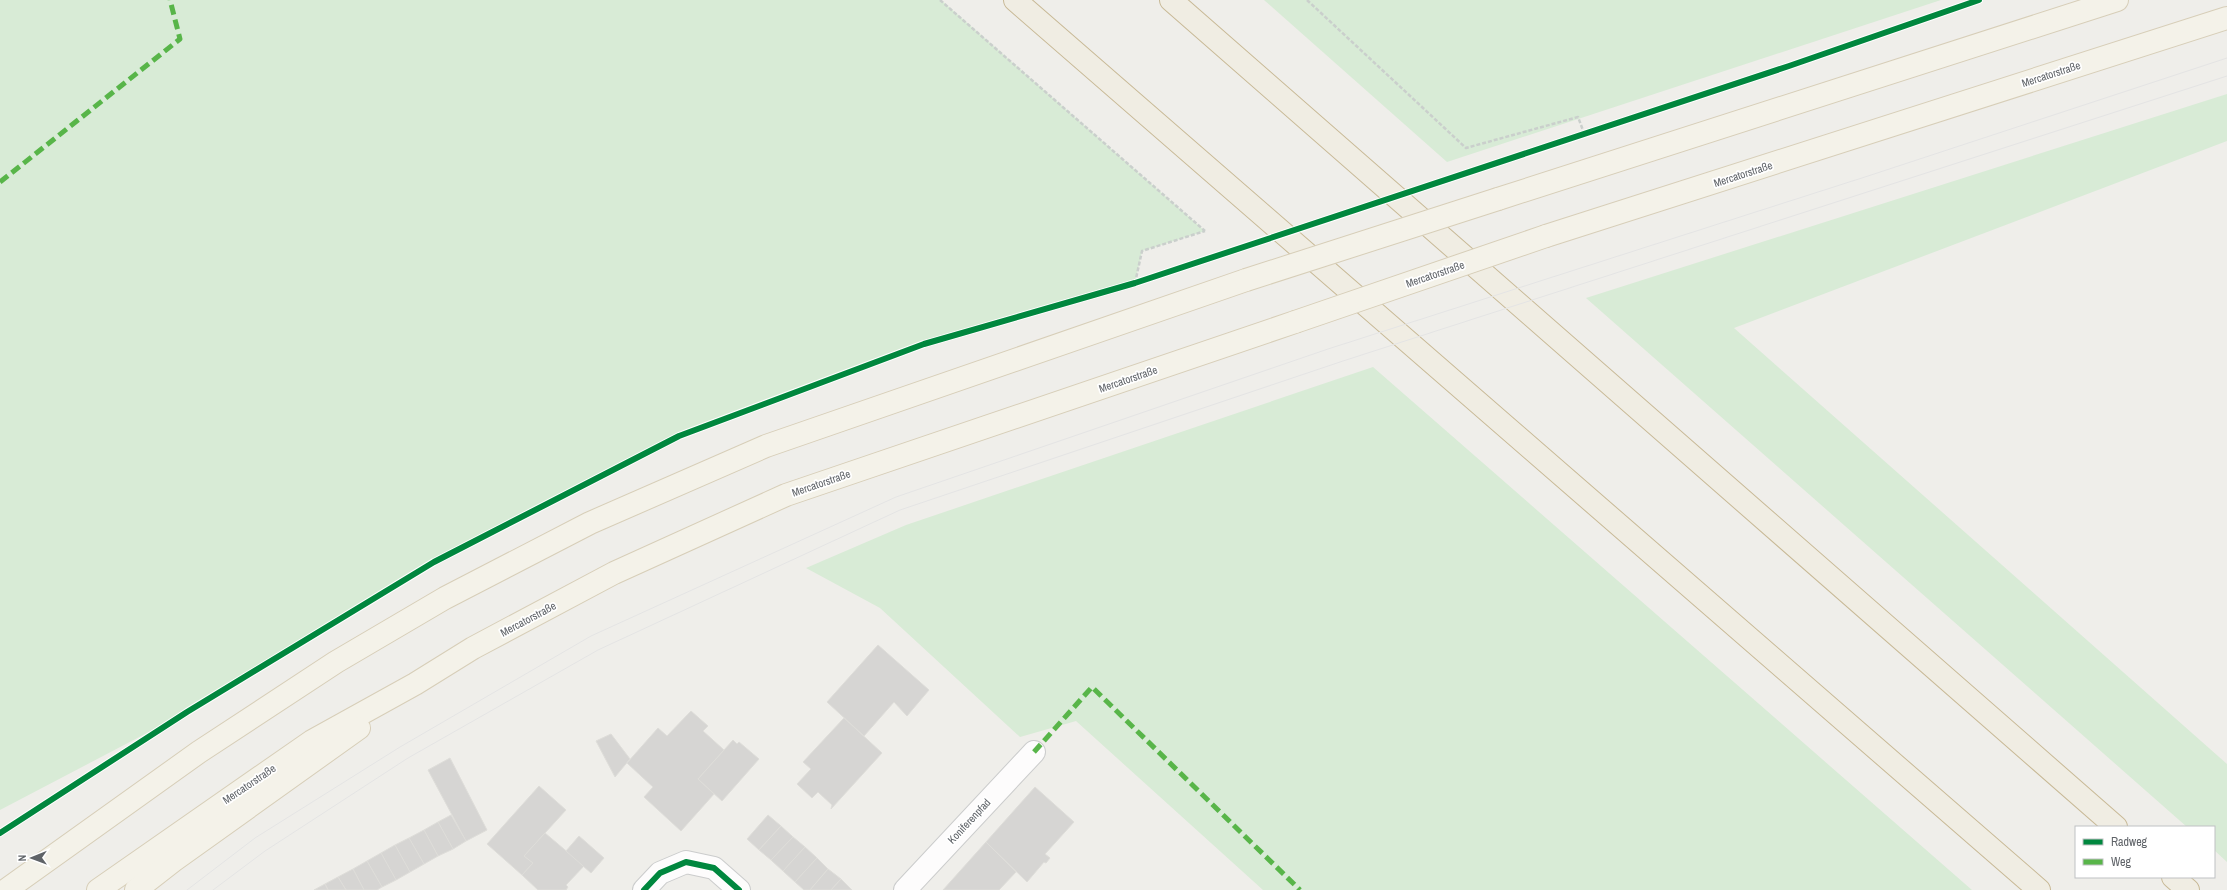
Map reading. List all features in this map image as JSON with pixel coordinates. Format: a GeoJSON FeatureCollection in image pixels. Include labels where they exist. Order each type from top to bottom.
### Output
{"type":"FeatureCollection","features":[{"type":"Feature","properties":{"kind":"highway"},"geometry":{"type":"LineString","coordinates":[[1015,0],[2039,890]]}},
{"type":"Feature","properties":{"kind":"highway"},"geometry":{"type":"LineString","coordinates":[[1171,0],[2115,826]]}},
{"type":"Feature","properties":{"kind":"highway"},"geometry":{"type":"LineString","coordinates":[[2175,878],[2188,890]]}},
{"type":"Feature","properties":{"kind":"main road"},"geometry":{"type":"LineString","coordinates":[[6,890],[199,752],[336,662],[445,598],[590,523],[766,446],[1246,280],[2116,0]]}},
{"type":"Feature","properties":{"kind":"main road","name":"Mercatorstraße"},"geometry":{"type":"LineString","coordinates":[[98,890],[312,741],[415,684],[473,648],[614,573],[786,495],[1546,236],[2227,18]]}},
{"type":"Feature","properties":{"kind":"main road"},"geometry":{"type":"LineString","coordinates":[[136,890],[173,861],[323,755],[415,684]]}},
{"type":"Feature","properties":{"kind":"main road"},"geometry":{"type":"LineString","coordinates":[[0,876],[108,817]]}},
{"type":"Feature","properties":{"kind":"street","name":"Koniferenpfad"},"geometry":{"type":"LineString","coordinates":[[905,890],[1034,752]]}},
{"type":"Feature","properties":{"kind":"street"},"geometry":{"type":"LineString","coordinates":[[644,890],[660,873],[686,862],[714,868],[738,890]]}},
{"type":"Feature","properties":{"kind":"path"},"geometry":{"type":"LineString","coordinates":[[940,0],[1205,231],[1142,251],[1135,283]]}},
{"type":"Feature","properties":{"kind":"path"},"geometry":{"type":"LineString","coordinates":[[1307,0],[1466,148],[1578,117],[1584,133]]}},
{"type":"Feature","properties":{"kind":"green space"},"geometry":{"type":"Polygon","coordinates":[[[0,0],[941,0],[1205,231],[1142,251],[1135,283],[924,344],[679,436],[434,562],[187,712],[0,810],[0,0]]]}},
{"type":"Feature","properties":{"kind":"green space"},"geometry":{"type":"Polygon","coordinates":[[[1264,0],[1941,0],[1447,162],[1264,0]]]}},
{"type":"Feature","properties":{"kind":"green space"},"geometry":{"type":"Polygon","coordinates":[[[2227,94],[2227,141],[1734,328],[2227,764],[2227,862],[2215,851],[2215,826],[2186,826],[1586,298],[2227,94]]]}},
{"type":"Feature","properties":{"kind":"green space"},"geometry":{"type":"Polygon","coordinates":[[[1373,367],[1972,890],[1263,890],[1076,721],[1020,737],[880,608],[806,568],[906,525],[1373,367]]]}},
{"type":"Feature","properties":{"kind":"building"},"geometry":{"type":"Polygon","coordinates":[[[878,645],[929,690],[907,716],[894,702],[864,736],[827,702],[878,645]]]}},
{"type":"Feature","properties":{"kind":"building"},"geometry":{"type":"Polygon","coordinates":[[[691,711],[708,726],[703,731],[724,750],[698,779],[714,794],[681,831],[644,797],[653,787],[627,763],[658,728],[667,736],[691,711]]]}},
{"type":"Feature","properties":{"kind":"building"},"geometry":{"type":"Polygon","coordinates":[[[844,718],[882,753],[831,809],[832,805],[818,792],[812,798],[797,784],[811,769],[803,762],[844,718]]]}},
{"type":"Feature","properties":{"kind":"building"},"geometry":{"type":"Polygon","coordinates":[[[611,734],[630,759],[615,777],[596,741],[611,734]]]}},
{"type":"Feature","properties":{"kind":"building"},"geometry":{"type":"Polygon","coordinates":[[[733,740],[737,744],[739,742],[759,759],[722,801],[698,779],[733,740]]]}},
{"type":"Feature","properties":{"kind":"building"},"geometry":{"type":"Polygon","coordinates":[[[450,758],[487,830],[466,841],[428,770],[450,758]]]}},
{"type":"Feature","properties":{"kind":"building"},"geometry":{"type":"Polygon","coordinates":[[[539,786],[566,810],[524,856],[533,863],[522,875],[487,844],[539,786]]]}},
{"type":"Feature","properties":{"kind":"building"},"geometry":{"type":"Polygon","coordinates":[[[1035,787],[1074,822],[1045,854],[1050,858],[1046,863],[1044,862],[1027,882],[986,842],[1035,787]]]}},
{"type":"Feature","properties":{"kind":"building"},"geometry":{"type":"Polygon","coordinates":[[[451,815],[466,841],[453,849],[438,822],[451,815]]]}},
{"type":"Feature","properties":{"kind":"building"},"geometry":{"type":"Polygon","coordinates":[[[768,815],[781,826],[759,850],[747,839],[768,815]]]}},
{"type":"Feature","properties":{"kind":"building"},"geometry":{"type":"Polygon","coordinates":[[[438,822],[453,849],[438,856],[424,830],[438,822]]]}},
{"type":"Feature","properties":{"kind":"building"},"geometry":{"type":"Polygon","coordinates":[[[781,826],[793,837],[771,860],[759,850],[781,826]]]}},
{"type":"Feature","properties":{"kind":"building"},"geometry":{"type":"Polygon","coordinates":[[[424,830],[438,856],[424,864],[409,838],[424,830]]]}},
{"type":"Feature","properties":{"kind":"building"},"geometry":{"type":"Polygon","coordinates":[[[545,833],[584,866],[566,885],[568,887],[566,890],[538,890],[522,875],[533,863],[524,856],[545,833]]]}},
{"type":"Feature","properties":{"kind":"building"},"geometry":{"type":"Polygon","coordinates":[[[579,836],[604,858],[591,873],[566,851],[579,836]]]}},
{"type":"Feature","properties":{"kind":"building"},"geometry":{"type":"Polygon","coordinates":[[[793,837],[805,847],[783,871],[771,860],[793,837]]]}},
{"type":"Feature","properties":{"kind":"building"},"geometry":{"type":"Polygon","coordinates":[[[409,838],[424,864],[410,872],[395,845],[409,838]]]}},
{"type":"Feature","properties":{"kind":"building"},"geometry":{"type":"Polygon","coordinates":[[[986,842],[1016,872],[999,890],[943,890],[986,842]]]}},
{"type":"Feature","properties":{"kind":"building"},"geometry":{"type":"Polygon","coordinates":[[[395,845],[410,872],[396,880],[381,853],[395,845]]]}},
{"type":"Feature","properties":{"kind":"building"},"geometry":{"type":"Polygon","coordinates":[[[805,847],[817,858],[795,882],[783,871],[805,847]]]}},
{"type":"Feature","properties":{"kind":"building"},"geometry":{"type":"Polygon","coordinates":[[[381,853],[396,880],[382,887],[367,861],[381,853]]]}},
{"type":"Feature","properties":{"kind":"building"},"geometry":{"type":"Polygon","coordinates":[[[817,858],[828,869],[810,890],[804,890],[795,882],[817,858]]]}},
{"type":"Feature","properties":{"kind":"building"},"geometry":{"type":"Polygon","coordinates":[[[367,861],[382,887],[377,890],[364,890],[353,869],[367,861]]]}},
{"type":"Feature","properties":{"kind":"building"},"geometry":{"type":"Polygon","coordinates":[[[353,869],[364,890],[346,890],[338,877],[353,869]]]}},
{"type":"Feature","properties":{"kind":"building"},"geometry":{"type":"Polygon","coordinates":[[[828,869],[841,879],[831,890],[810,890],[828,869]]]}},
{"type":"Feature","properties":{"kind":"building"},"geometry":{"type":"Polygon","coordinates":[[[338,877],[346,890],[328,890],[325,884],[338,877]]]}},
{"type":"Feature","properties":{"kind":"building"},"geometry":{"type":"Polygon","coordinates":[[[841,879],[852,890],[831,890],[841,879]]]}},
{"type":"Feature","properties":{"kind":"building"},"geometry":{"type":"Polygon","coordinates":[[[325,884],[328,890],[314,890],[325,884]]]}},
{"type":"Feature","properties":{"kind":"tram line"},"geometry":{"type":"LineString","coordinates":[[187,890],[255,838],[400,747],[591,636],[896,497],[1328,349],[1868,176],[2227,58]]}},
{"type":"Feature","properties":{"kind":"tram line"},"geometry":{"type":"LineString","coordinates":[[213,890],[265,851],[408,758],[598,650],[900,510],[1343,361],[2227,76]]}},
{"type":"Feature","properties":{"kind":"marked path"},"geometry":{"type":"LineString","coordinates":[[0,182],[180,39],[170,0]]}},
{"type":"Feature","properties":{"kind":"marked path"},"geometry":{"type":"LineString","coordinates":[[1034,752],[1092,687],[1300,890]]}},
{"type":"Feature","properties":{"kind":"cycle path"},"geometry":{"type":"LineString","coordinates":[[0,833],[187,712],[434,562],[679,436],[924,344],[1135,283],[1789,66],[1979,0]]}},
{"type":"Feature","properties":{"kind":"cycle path"},"geometry":{"type":"LineString","coordinates":[[644,890],[660,873],[686,862],[714,868],[739,890]]}}]}
